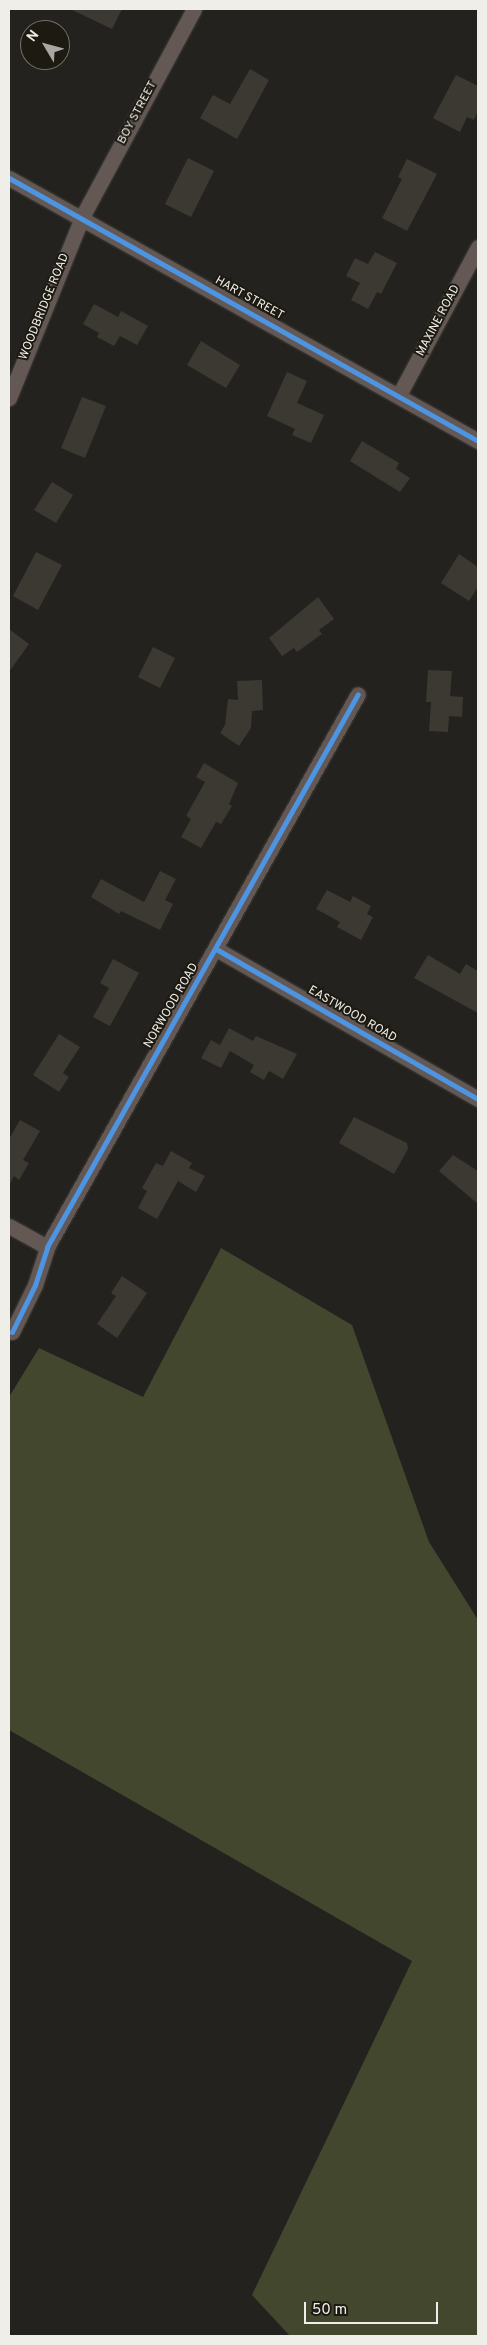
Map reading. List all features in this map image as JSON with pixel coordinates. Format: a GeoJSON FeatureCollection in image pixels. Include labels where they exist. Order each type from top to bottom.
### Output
{"type":"FeatureCollection","features":[{"type":"Feature","properties":{"kind":"street","name":"BOY STREET"},"geometry":{"type":"LineString","coordinates":[[82,217],[194,9]]}},
{"type":"Feature","properties":{"kind":"street","name":"HART STREET"},"geometry":{"type":"LineString","coordinates":[[9,178],[82,217],[478,441]]}},
{"type":"Feature","properties":{"kind":"street","name":"WOODBRIDGE ROAD"},"geometry":{"type":"LineString","coordinates":[[9,398],[82,217]]}},
{"type":"Feature","properties":{"kind":"street","name":"MAXINE ROAD"},"geometry":{"type":"LineString","coordinates":[[399,395],[478,247]]}},
{"type":"Feature","properties":{"kind":"street","name":"NORWOOD ROAD"},"geometry":{"type":"LineString","coordinates":[[12,1332],[34,1285],[47,1247],[216,950],[358,694]]}},
{"type":"Feature","properties":{"kind":"street","name":"EASTWOOD ROAD"},"geometry":{"type":"LineString","coordinates":[[216,950],[478,1099]]}},
{"type":"Feature","properties":{"kind":"street"},"geometry":{"type":"LineString","coordinates":[[9,1226],[47,1247]]}},
{"type":"Feature","properties":{"kind":"green space"},"geometry":{"type":"Polygon","coordinates":[[[221,1248],[352,1325],[429,1542],[478,1620],[478,2336],[290,2336],[252,2295],[412,1961],[9,1730],[9,1397],[39,1348],[143,1397],[221,1248]]]}},
{"type":"Feature","properties":{"kind":"building"},"geometry":{"type":"Polygon","coordinates":[[[70,9],[122,9],[112,29],[70,9]]]}},
{"type":"Feature","properties":{"kind":"building"},"geometry":{"type":"Polygon","coordinates":[[[250,69],[269,80],[237,139],[200,118],[213,95],[230,104],[250,69]]]}},
{"type":"Feature","properties":{"kind":"building"},"geometry":{"type":"Polygon","coordinates":[[[456,75],[478,86],[478,111],[474,120],[467,117],[460,132],[433,118],[456,75]]]}},
{"type":"Feature","properties":{"kind":"building"},"geometry":{"type":"Polygon","coordinates":[[[188,158],[214,171],[191,217],[165,204],[188,158]]]}},
{"type":"Feature","properties":{"kind":"building"},"geometry":{"type":"Polygon","coordinates":[[[407,159],[437,174],[407,231],[382,218],[402,179],[398,177],[407,159]]]}},
{"type":"Feature","properties":{"kind":"building"},"geometry":{"type":"Polygon","coordinates":[[[375,252],[397,263],[381,294],[377,292],[368,309],[351,300],[360,283],[346,276],[355,258],[368,264],[375,252]]]}},
{"type":"Feature","properties":{"kind":"building"},"geometry":{"type":"Polygon","coordinates":[[[94,304],[118,317],[121,311],[148,326],[137,345],[120,336],[114,346],[97,337],[99,333],[83,324],[94,304]]]}},
{"type":"Feature","properties":{"kind":"building"},"geometry":{"type":"Polygon","coordinates":[[[201,341],[240,365],[226,388],[187,365],[201,341]]]}},
{"type":"Feature","properties":{"kind":"building"},"geometry":{"type":"Polygon","coordinates":[[[287,372],[307,381],[297,403],[324,415],[311,443],[292,435],[295,429],[267,416],[287,372]]]}},
{"type":"Feature","properties":{"kind":"building"},"geometry":{"type":"Polygon","coordinates":[[[82,397],[106,406],[85,458],[61,448],[82,397]]]}},
{"type":"Feature","properties":{"kind":"building"},"geometry":{"type":"Polygon","coordinates":[[[362,441],[399,463],[396,469],[410,478],[400,492],[350,461],[362,441]]]}},
{"type":"Feature","properties":{"kind":"building"},"geometry":{"type":"Polygon","coordinates":[[[52,482],[73,495],[56,523],[34,510],[52,482]]]}},
{"type":"Feature","properties":{"kind":"building"},"geometry":{"type":"Polygon","coordinates":[[[36,552],[62,565],[38,610],[13,596],[36,552]]]}},
{"type":"Feature","properties":{"kind":"building"},"geometry":{"type":"Polygon","coordinates":[[[459,554],[478,567],[478,587],[469,601],[441,583],[459,554]]]}},
{"type":"Feature","properties":{"kind":"building"},"geometry":{"type":"Polygon","coordinates":[[[318,597],[334,619],[319,630],[322,634],[297,652],[294,648],[282,656],[269,638],[318,597]]]}},
{"type":"Feature","properties":{"kind":"building"},"geometry":{"type":"Polygon","coordinates":[[[9,629],[29,644],[9,672],[9,629]]]}},
{"type":"Feature","properties":{"kind":"building"},"geometry":{"type":"Polygon","coordinates":[[[153,647],[175,658],[160,688],[138,677],[153,647]]]}},
{"type":"Feature","properties":{"kind":"building"},"geometry":{"type":"Polygon","coordinates":[[[428,670],[452,671],[450,696],[463,697],[462,717],[449,716],[448,732],[429,731],[431,702],[426,702],[428,670]]]}},
{"type":"Feature","properties":{"kind":"building"},"geometry":{"type":"Polygon","coordinates":[[[262,680],[263,710],[252,711],[251,728],[239,746],[220,733],[225,725],[228,699],[238,700],[237,681],[262,680]]]}},
{"type":"Feature","properties":{"kind":"building"},"geometry":{"type":"Polygon","coordinates":[[[204,763],[238,783],[229,804],[232,806],[221,824],[216,822],[201,848],[181,837],[191,819],[186,816],[205,782],[196,777],[204,763]]]}},
{"type":"Feature","properties":{"kind":"building"},"geometry":{"type":"Polygon","coordinates":[[[160,871],[176,879],[165,900],[173,904],[160,930],[121,911],[119,914],[91,897],[101,879],[144,902],[160,871]]]}},
{"type":"Feature","properties":{"kind":"building"},"geometry":{"type":"Polygon","coordinates":[[[327,890],[350,902],[353,896],[371,906],[367,914],[373,917],[361,940],[337,927],[340,922],[316,909],[327,890]]]}},
{"type":"Feature","properties":{"kind":"building"},"geometry":{"type":"Polygon","coordinates":[[[428,955],[460,974],[466,964],[478,971],[478,1013],[414,978],[428,955]]]}},
{"type":"Feature","properties":{"kind":"building"},"geometry":{"type":"Polygon","coordinates":[[[113,959],[139,973],[110,1026],[93,1017],[109,988],[100,983],[113,959]]]}},
{"type":"Feature","properties":{"kind":"building"},"geometry":{"type":"Polygon","coordinates":[[[229,1028],[253,1041],[256,1036],[297,1054],[283,1079],[269,1071],[264,1080],[250,1072],[254,1065],[230,1051],[221,1068],[201,1058],[211,1040],[220,1045],[229,1028]]]}},
{"type":"Feature","properties":{"kind":"building"},"geometry":{"type":"Polygon","coordinates":[[[59,1034],[80,1047],[63,1073],[69,1077],[59,1092],[33,1075],[59,1034]]]}},
{"type":"Feature","properties":{"kind":"building"},"geometry":{"type":"Polygon","coordinates":[[[354,1117],[407,1143],[408,1149],[394,1174],[339,1143],[354,1117]]]}},
{"type":"Feature","properties":{"kind":"building"},"geometry":{"type":"Polygon","coordinates":[[[20,1120],[40,1131],[23,1160],[29,1163],[19,1180],[14,1176],[9,1186],[9,1139],[20,1120]]]}},
{"type":"Feature","properties":{"kind":"building"},"geometry":{"type":"Polygon","coordinates":[[[171,1151],[192,1163],[189,1168],[205,1176],[196,1192],[178,1181],[157,1219],[138,1208],[147,1191],[142,1188],[156,1163],[163,1166],[171,1151]]]}},
{"type":"Feature","properties":{"kind":"building"},"geometry":{"type":"Polygon","coordinates":[[[453,1155],[478,1171],[478,1204],[439,1171],[453,1155]]]}},
{"type":"Feature","properties":{"kind":"building"},"geometry":{"type":"Polygon","coordinates":[[[122,1276],[147,1293],[117,1338],[97,1324],[116,1296],[111,1293],[122,1276]]]}},
{"type":"Feature","properties":{"kind":"cycle path"},"geometry":{"type":"LineString","coordinates":[[9,178],[478,441]]}},
{"type":"Feature","properties":{"kind":"cycle path"},"geometry":{"type":"LineString","coordinates":[[12,1332],[35,1285],[47,1247],[358,694]]}},
{"type":"Feature","properties":{"kind":"cycle path"},"geometry":{"type":"LineString","coordinates":[[216,949],[478,1099]]}}]}
